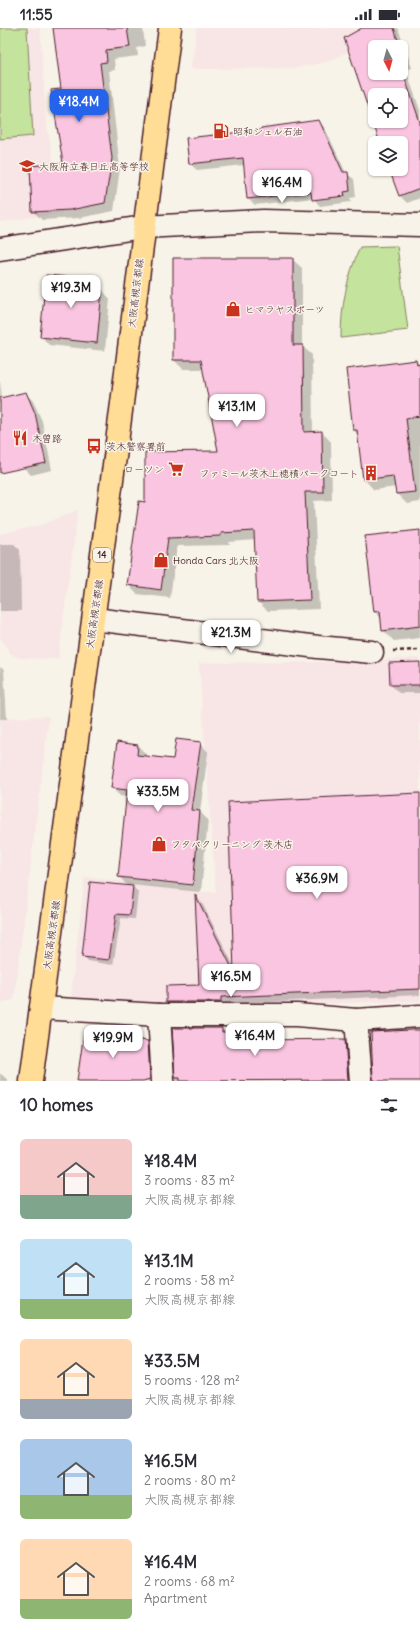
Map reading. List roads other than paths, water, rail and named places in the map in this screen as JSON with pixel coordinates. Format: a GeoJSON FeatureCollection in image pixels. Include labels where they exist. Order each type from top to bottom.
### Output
{"type":"FeatureCollection","features":[{"type":"Feature","properties":{"kind":"main road","name":"大阪高槻京都線"},"geometry":{"type":"LineString","coordinates":[[32,1081],[94,619],[143,227],[170,28]]}},
{"type":"Feature","properties":{"kind":"street"},"geometry":{"type":"LineString","coordinates":[[0,249],[143,227],[263,221],[420,225]]}},
{"type":"Feature","properties":{"kind":"street"},"geometry":{"type":"LineString","coordinates":[[94,619],[318,647],[372,652]]}},
{"type":"Feature","properties":{"kind":"street"},"geometry":{"type":"LineString","coordinates":[[41,1008],[159,1015],[297,1016],[356,1020],[420,1016]]}},
{"type":"Feature","properties":{"kind":"street"},"geometry":{"type":"LineString","coordinates":[[159,1015],[163,1081]]}},
{"type":"Feature","properties":{"kind":"street"},"geometry":{"type":"LineString","coordinates":[[356,1020],[361,1081]]}},
{"type":"Feature","properties":{"kind":"place","name":"昭和シェル石油"},"geometry":{"type":"Point","coordinates":[221,131]}},
{"type":"Feature","properties":{"kind":"place","name":"大阪府立春日丘高等学校"},"geometry":{"type":"Point","coordinates":[27,166]}},
{"type":"Feature","properties":{"kind":"place","name":"ヒマラヤスポーツ"},"geometry":{"type":"Point","coordinates":[233,309]}},
{"type":"Feature","properties":{"kind":"place","name":"木曽路"},"geometry":{"type":"Point","coordinates":[20,438]}},
{"type":"Feature","properties":{"kind":"place","name":"茨木警察署前"},"geometry":{"type":"Point","coordinates":[94,446]}},
{"type":"Feature","properties":{"kind":"place","name":"ローソン"},"geometry":{"type":"Point","coordinates":[176,469]}},
{"type":"Feature","properties":{"kind":"place","name":"ファミール茨木上穂積パークコート"},"geometry":{"type":"Point","coordinates":[371,473]}},
{"type":"Feature","properties":{"kind":"place","name":"Honda Cars 北大阪"},"geometry":{"type":"Point","coordinates":[161,560]}},
{"type":"Feature","properties":{"kind":"place","name":"フタバクリーニング 茨木店"},"geometry":{"type":"Point","coordinates":[159,844]}}]}
